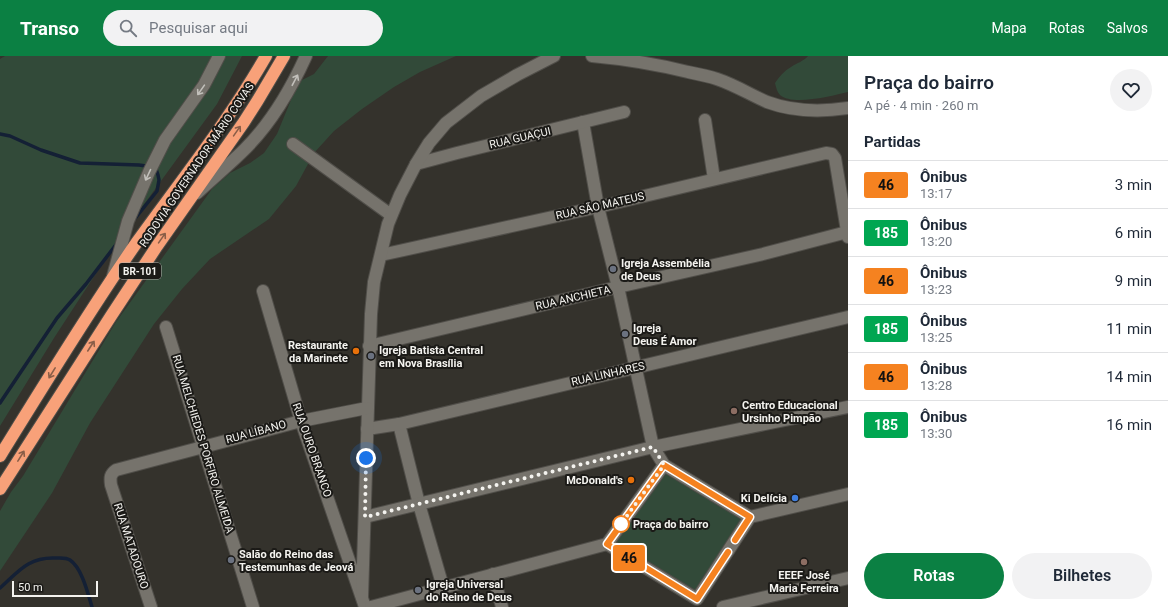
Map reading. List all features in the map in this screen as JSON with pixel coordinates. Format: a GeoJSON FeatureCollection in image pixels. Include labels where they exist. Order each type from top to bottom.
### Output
{"type":"FeatureCollection","features":[{"type":"Feature","properties":{"kind":"highway","name":"RODOVIA GOVERNADOR MÁRIO COVAS"},"geometry":{"type":"LineString","coordinates":[[0,456],[111,282],[137,243],[235,107],[266,56]]}},
{"type":"Feature","properties":{"kind":"highway","name":"RODOVIA GOVERNADOR MÁRIO COVAS"},"geometry":{"type":"LineString","coordinates":[[0,489],[110,316],[255,106],[284,56]]}},
{"type":"Feature","properties":{"kind":"street","name":"RODOVIA GOVERNADOR MÁRIO COVAS"},"geometry":{"type":"LineString","coordinates":[[111,282],[128,221],[149,172],[166,140],[204,85],[219,56]]}},
{"type":"Feature","properties":{"kind":"street"},"geometry":{"type":"LineString","coordinates":[[188,202],[246,149],[281,102],[294,81],[306,56]]}},
{"type":"Feature","properties":{"kind":"street"},"geometry":{"type":"LineString","coordinates":[[364,602],[367,408],[371,314],[374,282],[391,215],[416,164],[429,143],[446,123],[481,96],[554,56]]}},
{"type":"Feature","properties":{"kind":"street"},"geometry":{"type":"LineString","coordinates":[[592,56],[625,59],[717,79],[768,102],[786,108],[809,111],[848,108]]}},
{"type":"Feature","properties":{"kind":"street","name":"RUA GUAÇUI"},"geometry":{"type":"LineString","coordinates":[[416,164],[624,112]]}},
{"type":"Feature","properties":{"kind":"street"},"geometry":{"type":"LineString","coordinates":[[705,120],[714,179]]}},
{"type":"Feature","properties":{"kind":"street"},"geometry":{"type":"LineString","coordinates":[[583,122],[598,207],[618,287],[653,447],[664,465],[750,517],[848,494]]}},
{"type":"Feature","properties":{"kind":"street"},"geometry":{"type":"LineString","coordinates":[[293,144],[391,215]]}},
{"type":"Feature","properties":{"kind":"street","name":"RUA SÃO MATEUS"},"geometry":{"type":"LineString","coordinates":[[381,255],[598,207],[819,154],[832,154],[844,177]]}},
{"type":"Feature","properties":{"kind":"street"},"geometry":{"type":"LineString","coordinates":[[844,177],[847,235]]}},
{"type":"Feature","properties":{"kind":"street","name":"RUA ANCHIETA"},"geometry":{"type":"LineString","coordinates":[[369,346],[847,235]]}},
{"type":"Feature","properties":{"kind":"street","name":"RUA OURO BRANCO"},"geometry":{"type":"LineString","coordinates":[[263,291],[301,421],[364,602]]}},
{"type":"Feature","properties":{"kind":"street","name":"RUA LINHARES"},"geometry":{"type":"LineString","coordinates":[[367,429],[399,424],[848,317]]}},
{"type":"Feature","properties":{"kind":"street","name":"RUA MELCHIEDES PORFIRO ALMEIDA"},"geometry":{"type":"LineString","coordinates":[[166,327],[253,607]]}},
{"type":"Feature","properties":{"kind":"street"},"geometry":{"type":"LineString","coordinates":[[365,517],[653,447],[848,407]]}},
{"type":"Feature","properties":{"kind":"street","name":"RUA LÍBANO"},"geometry":{"type":"LineString","coordinates":[[111,485],[110,477],[116,470],[301,421],[367,408]]}},
{"type":"Feature","properties":{"kind":"street"},"geometry":{"type":"LineString","coordinates":[[399,424],[419,504],[443,587]]}},
{"type":"Feature","properties":{"kind":"street"},"geometry":{"type":"LineString","coordinates":[[371,607],[607,544],[664,465]]}},
{"type":"Feature","properties":{"kind":"street","name":"RUA MATADOURO"},"geometry":{"type":"LineString","coordinates":[[111,485],[151,607]]}},
{"type":"Feature","properties":{"kind":"street"},"geometry":{"type":"LineString","coordinates":[[607,544],[698,603],[750,517]]}},
{"type":"Feature","properties":{"kind":"street"},"geometry":{"type":"LineString","coordinates":[[494,574],[502,607]]}},
{"type":"Feature","properties":{"kind":"street"},"geometry":{"type":"LineString","coordinates":[[723,607],[848,578]]}},
{"type":"Feature","properties":{"kind":"green space"},"geometry":{"type":"Polygon","coordinates":[[[5,56],[242,56],[217,104],[134,218],[93,278],[0,426],[0,59],[5,56]]]}},
{"type":"Feature","properties":{"kind":"green space"},"geometry":{"type":"Polygon","coordinates":[[[328,56],[456,56],[420,72],[394,87],[334,131],[314,153],[296,186],[269,219],[210,259],[182,289],[154,324],[90,423],[52,493],[0,571],[0,511],[11,492],[23,476],[116,322],[212,189],[230,173],[250,163],[264,153],[277,134],[293,95],[302,80],[314,74],[328,56]]]}},
{"type":"Feature","properties":{"kind":"green space"},"geometry":{"type":"Polygon","coordinates":[[[808,56],[848,56],[848,92],[823,98],[803,100],[793,100],[780,95],[777,91],[775,83],[786,70],[808,56]]]}},
{"type":"Feature","properties":{"kind":"green space"},"geometry":{"type":"Polygon","coordinates":[[[666,474],[741,519],[695,590],[616,542],[666,474]]]}},
{"type":"Feature","properties":{"kind":"waterway"},"geometry":{"type":"LineString","coordinates":[[0,134],[10,136],[41,150],[80,163],[139,165],[153,167],[156,169],[159,180],[157,191],[133,221]]}},
{"type":"Feature","properties":{"kind":"waterway"},"geometry":{"type":"LineString","coordinates":[[0,403],[57,318],[86,284],[118,242]]}},
{"type":"Feature","properties":{"kind":"waterway"},"geometry":{"type":"LineString","coordinates":[[0,588],[18,571],[30,563],[46,558],[67,558],[78,569],[92,607]]}},
{"type":"Feature","properties":{"kind":"bus line","name":"46"},"geometry":{"type":"LineString","coordinates":[[728,552],[697,599],[607,544],[664,465],[750,517],[735,540]]}},
{"type":"Feature","properties":{"kind":"place","name":"Igreja Assembélia de Deus"},"geometry":{"type":"Point","coordinates":[613,269]}},
{"type":"Feature","properties":{"kind":"place","name":"Igreja Deus É Amor"},"geometry":{"type":"Point","coordinates":[625,334]}},
{"type":"Feature","properties":{"kind":"place","name":"Restaurante da Marinete"},"geometry":{"type":"Point","coordinates":[356,351]}},
{"type":"Feature","properties":{"kind":"place","name":"Igreja Batista Central em Nova Brasília"},"geometry":{"type":"Point","coordinates":[371,356]}},
{"type":"Feature","properties":{"kind":"place","name":"Centro Educacional Ursinho Pimpão"},"geometry":{"type":"Point","coordinates":[734,411]}},
{"type":"Feature","properties":{"kind":"place","name":"McDonald's"},"geometry":{"type":"Point","coordinates":[631,480]}},
{"type":"Feature","properties":{"kind":"place","name":"Ki Delícia"},"geometry":{"type":"Point","coordinates":[795,498]}},
{"type":"Feature","properties":{"kind":"place","name":"Praça do bairro"},"geometry":{"type":"Point","coordinates":[621,524]}},
{"type":"Feature","properties":{"kind":"place","name":"Salão do Reino das Testemunhas de Jeová"},"geometry":{"type":"Point","coordinates":[231,560]}},
{"type":"Feature","properties":{"kind":"place","name":"EEEF José Maria Ferreira"},"geometry":{"type":"Point","coordinates":[804,562]}},
{"type":"Feature","properties":{"kind":"place","name":"Igreja Universal do Reino de Deus"},"geometry":{"type":"Point","coordinates":[418,590]}},
{"type":"Feature","properties":{"kind":"route"},"geometry":{"type":"LineString","coordinates":[[366,458],[365,517],[653,447],[664,465],[621,524]]}}]}
